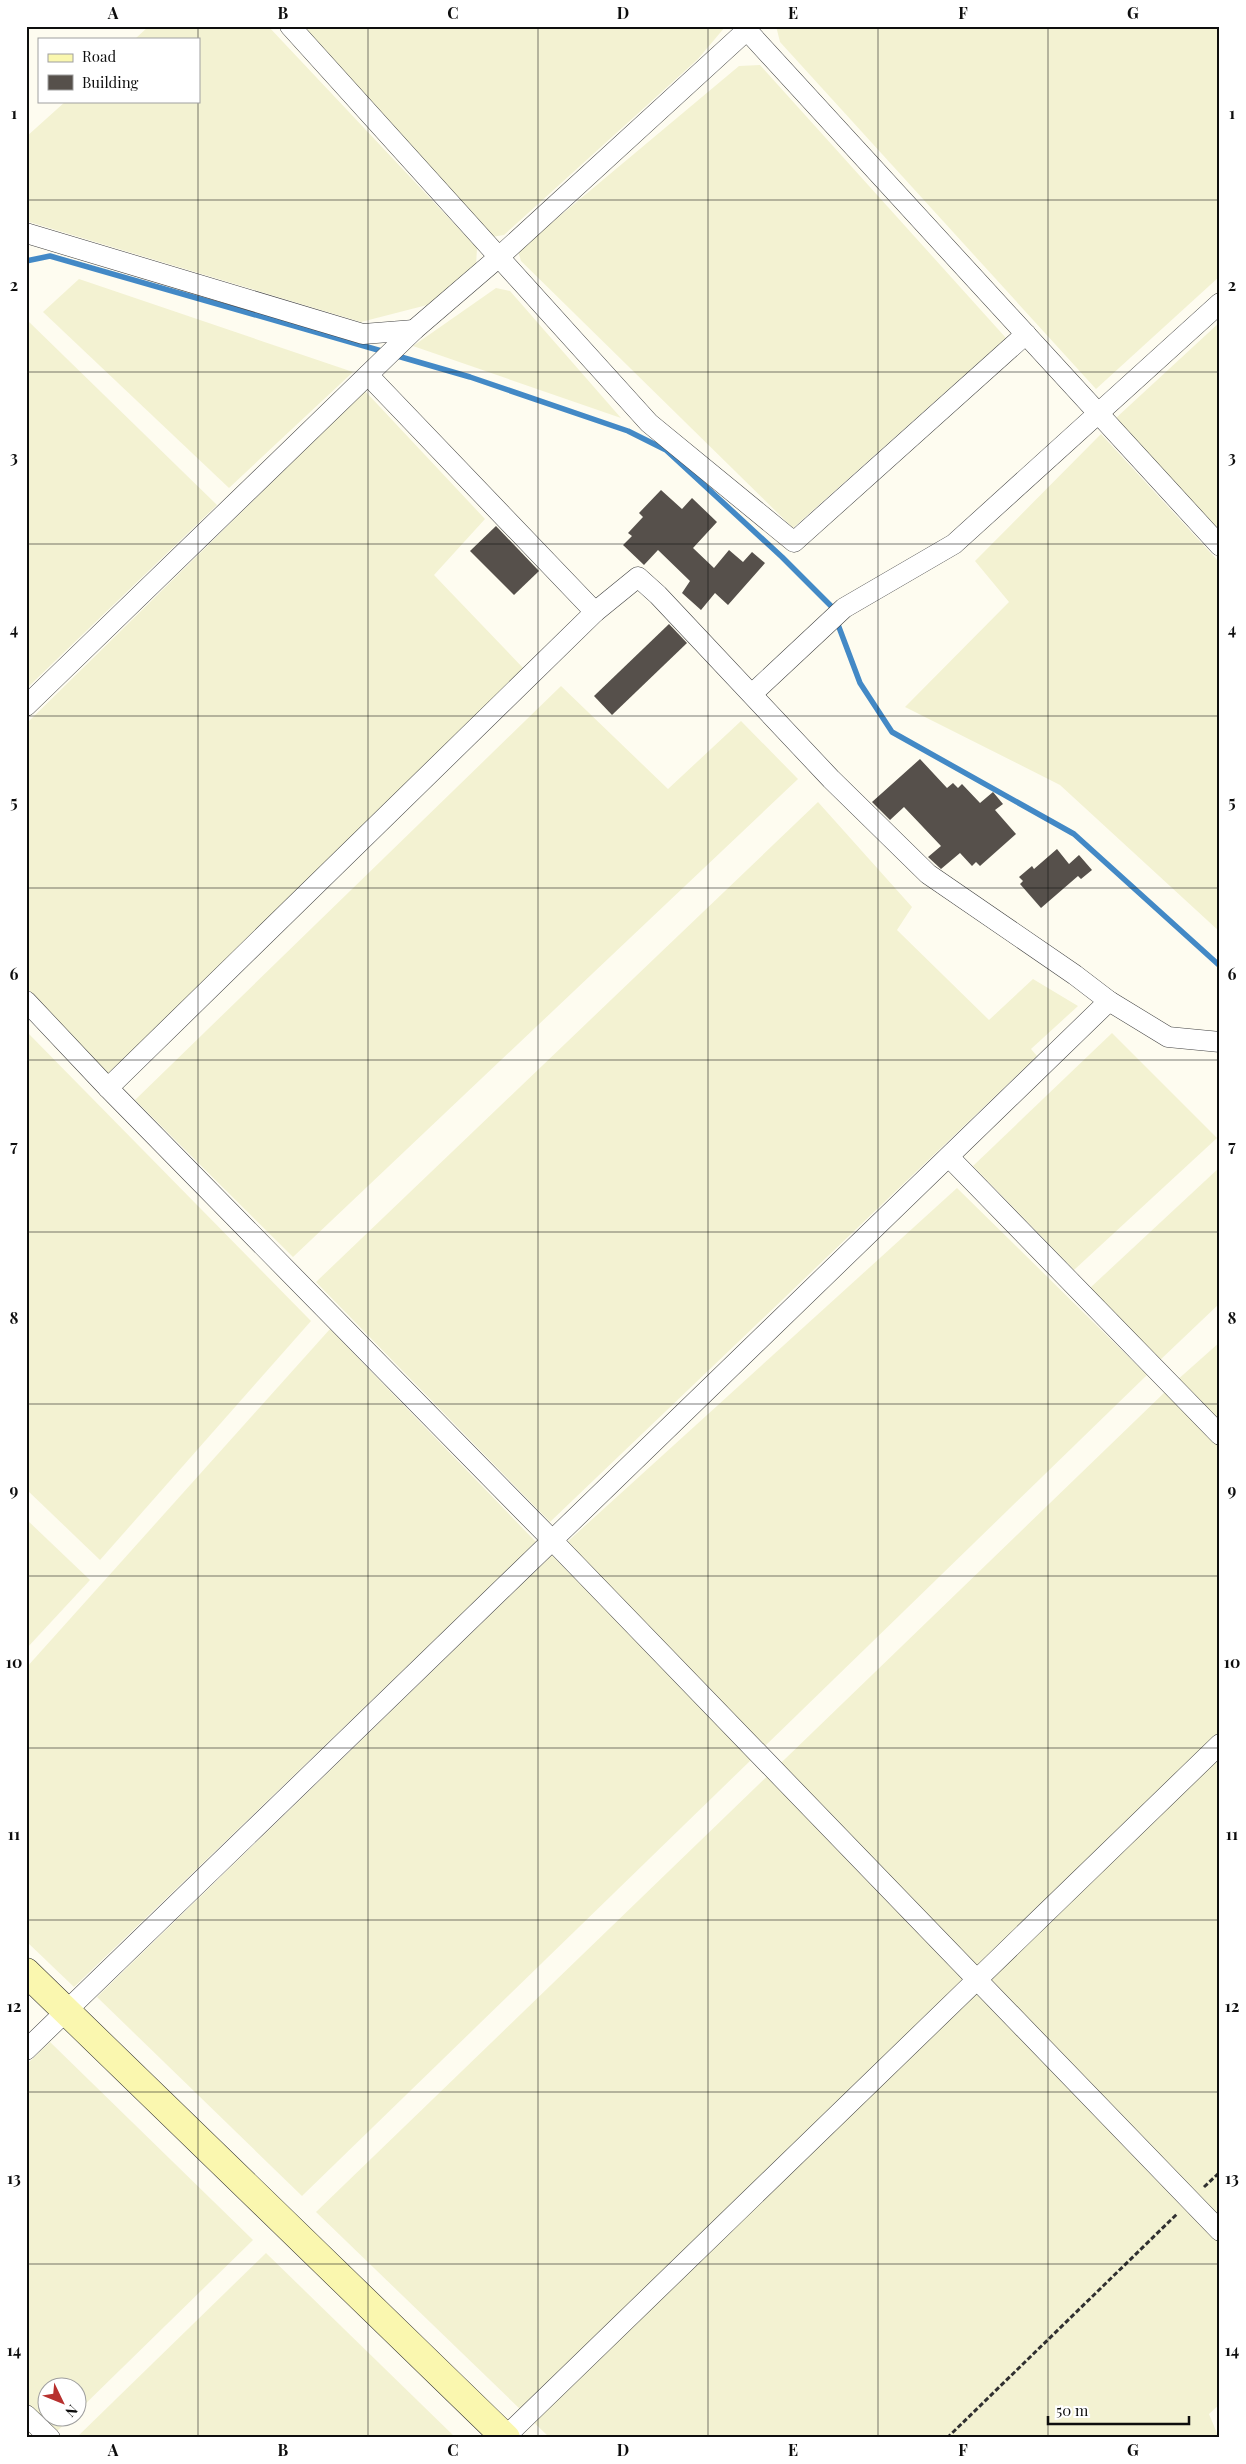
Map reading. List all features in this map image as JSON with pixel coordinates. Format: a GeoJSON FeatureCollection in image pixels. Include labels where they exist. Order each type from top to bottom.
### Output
{"type":"FeatureCollection","features":[{"type":"Feature","properties":{"kind":"street"},"geometry":{"type":"LineString","coordinates":[[290,26],[649,423],[794,542],[1026,334]]}},
{"type":"Feature","properties":{"kind":"street"},"geometry":{"type":"LineString","coordinates":[[26,706],[414,330],[499,257],[745,28],[1220,546]]}},
{"type":"Feature","properties":{"kind":"street"},"geometry":{"type":"LineString","coordinates":[[26,233],[362,334],[414,330]]}},
{"type":"Feature","properties":{"kind":"street"},"geometry":{"type":"LineString","coordinates":[[752,694],[836,615],[954,544],[1220,303]]}},
{"type":"Feature","properties":{"kind":"street"},"geometry":{"type":"LineString","coordinates":[[382,362],[596,612]]}},
{"type":"Feature","properties":{"kind":"street"},"geometry":{"type":"LineString","coordinates":[[108,1088],[596,612],[638,577],[658,594],[832,779],[928,874],[1075,975],[1109,1001],[1168,1037],[1220,1042]]}},
{"type":"Feature","properties":{"kind":"street"},"geometry":{"type":"LineString","coordinates":[[26,1001],[108,1088],[552,1540],[975,1980],[1220,2231]]}},
{"type":"Feature","properties":{"kind":"street"},"geometry":{"type":"LineString","coordinates":[[26,2050],[1109,1001]]}},
{"type":"Feature","properties":{"kind":"street"},"geometry":{"type":"LineString","coordinates":[[949,1156],[1220,1435]]}},
{"type":"Feature","properties":{"kind":"street"},"geometry":{"type":"LineString","coordinates":[[26,1972],[505,2437],[1220,1744]]}},
{"type":"Feature","properties":{"kind":"street"},"geometry":{"type":"LineString","coordinates":[[26,2415],[50,2438]]}},
{"type":"Feature","properties":{"kind":"path"},"geometry":{"type":"LineString","coordinates":[[947,2438],[1220,2172]]}},
{"type":"Feature","properties":{"kind":"green space"},"geometry":{"type":"Polygon","coordinates":[[[149,26],[268,26],[477,248],[476,266],[431,304],[361,322],[26,221],[26,137],[65,102],[200,102],[200,38],[136,38],[149,26]]]}},
{"type":"Feature","properties":{"kind":"green space"},"geometry":{"type":"Polygon","coordinates":[[[298,26],[725,27],[698,59],[504,235],[491,237],[298,26]]]}},
{"type":"Feature","properties":{"kind":"green space"},"geometry":{"type":"Polygon","coordinates":[[[776,26],[1214,26],[1220,32],[1220,276],[1096,389],[780,42],[776,26]]]}},
{"type":"Feature","properties":{"kind":"green space"},"geometry":{"type":"Polygon","coordinates":[[[760,65],[1006,338],[793,528],[521,261],[518,251],[739,66],[760,65]]]}},
{"type":"Feature","properties":{"kind":"green space"},"geometry":{"type":"Polygon","coordinates":[[[79,279],[353,372],[229,488],[43,312],[79,279]]]}},
{"type":"Feature","properties":{"kind":"green space"},"geometry":{"type":"Polygon","coordinates":[[[496,288],[510,291],[621,418],[413,346],[496,288]]]}},
{"type":"Feature","properties":{"kind":"green space"},"geometry":{"type":"Polygon","coordinates":[[[26,319],[217,505],[26,689],[26,319]]]}},
{"type":"Feature","properties":{"kind":"green space"},"geometry":{"type":"Polygon","coordinates":[[[1220,322],[1220,531],[1116,418],[1220,322]]]}},
{"type":"Feature","properties":{"kind":"green space"},"geometry":{"type":"Polygon","coordinates":[[[365,391],[485,519],[434,575],[525,670],[113,1080],[26,987],[26,724],[365,391]]]}},
{"type":"Feature","properties":{"kind":"green space"},"geometry":{"type":"Polygon","coordinates":[[[1101,434],[1220,563],[1220,932],[1060,785],[905,707],[1009,602],[975,561],[1101,434]]]}},
{"type":"Feature","properties":{"kind":"green space"},"geometry":{"type":"Polygon","coordinates":[[[561,686],[668,789],[741,721],[798,779],[293,1257],[135,1100],[561,686]]]}},
{"type":"Feature","properties":{"kind":"green space"},"geometry":{"type":"Polygon","coordinates":[[[818,802],[912,907],[897,930],[989,1020],[1033,979],[1078,1006],[1031,1049],[1037,1056],[550,1522],[316,1282],[818,802]]]}},
{"type":"Feature","properties":{"kind":"green space"},"geometry":{"type":"Polygon","coordinates":[[[26,1031],[311,1321],[100,1560],[26,1489],[26,1031]]]}},
{"type":"Feature","properties":{"kind":"green space"},"geometry":{"type":"Polygon","coordinates":[[[1112,1033],[1217,1138],[1074,1270],[973,1166],[1112,1033]]]}},
{"type":"Feature","properties":{"kind":"green space"},"geometry":{"type":"Polygon","coordinates":[[[1220,1167],[1220,1303],[1159,1361],[1090,1288],[1220,1167]]]}},
{"type":"Feature","properties":{"kind":"green space"},"geometry":{"type":"Polygon","coordinates":[[[957,1188],[1147,1375],[764,1747],[565,1544],[957,1188]]]}},
{"type":"Feature","properties":{"kind":"green space"},"geometry":{"type":"Polygon","coordinates":[[[330,1329],[536,1542],[74,1987],[26,1941],[26,1668],[330,1329]]]}},
{"type":"Feature","properties":{"kind":"green space"},"geometry":{"type":"Polygon","coordinates":[[[1220,1342],[1220,1428],[1175,1382],[1220,1342]]]}},
{"type":"Feature","properties":{"kind":"green space"},"geometry":{"type":"Polygon","coordinates":[[[1166,1391],[1220,1448],[1220,2404],[1209,2414],[1219,2438],[550,2438],[316,2212],[1166,1391]]]}},
{"type":"Feature","properties":{"kind":"green space"},"geometry":{"type":"Polygon","coordinates":[[[26,1519],[90,1580],[26,1649],[26,1519]]]}},
{"type":"Feature","properties":{"kind":"green space"},"geometry":{"type":"Polygon","coordinates":[[[552,1555],[752,1759],[302,2196],[97,1997],[552,1555]]]}},
{"type":"Feature","properties":{"kind":"green space"},"geometry":{"type":"Polygon","coordinates":[[[50,2042],[253,2240],[88,2401],[88,2376],[38,2376],[38,2415],[26,2403],[26,2065],[50,2042]]]}},
{"type":"Feature","properties":{"kind":"green space"},"geometry":{"type":"Polygon","coordinates":[[[266,2253],[456,2438],[76,2438],[266,2253]]]}},
{"type":"Feature","properties":{"kind":"green space"},"geometry":{"type":"Polygon","coordinates":[[[50,2426],[62,2426],[56,2432],[50,2426]]]}},
{"type":"Feature","properties":{"kind":"building"},"geometry":{"type":"Polygon","coordinates":[[[661,490],[682,509],[692,498],[717,522],[693,548],[714,568],[729,550],[743,562],[752,552],[765,563],[728,605],[715,593],[701,610],[682,593],[690,581],[658,550],[644,565],[623,545],[632,536],[628,533],[643,517],[639,513],[661,490]]]}},
{"type":"Feature","properties":{"kind":"building"},"geometry":{"type":"Polygon","coordinates":[[[496,526],[539,571],[514,595],[470,551],[496,526]]]}},
{"type":"Feature","properties":{"kind":"building"},"geometry":{"type":"Polygon","coordinates":[[[669,624],[687,643],[612,715],[594,696],[669,624]]]}},
{"type":"Feature","properties":{"kind":"building"},"geometry":{"type":"Polygon","coordinates":[[[920,759],[947,788],[953,783],[958,788],[962,784],[980,803],[993,792],[1003,804],[995,810],[1016,834],[980,866],[976,862],[972,866],[960,853],[941,869],[928,857],[941,846],[904,807],[890,820],[872,802],[920,759]]]}},
{"type":"Feature","properties":{"kind":"building"},"geometry":{"type":"Polygon","coordinates":[[[1057,849],[1069,864],[1079,855],[1092,870],[1081,879],[1078,876],[1041,908],[1020,884],[1023,881],[1019,877],[1032,866],[1034,869],[1057,849]]]}},
{"type":"Feature","properties":{"kind":"waterway"},"geometry":{"type":"LineString","coordinates":[[26,261],[50,256],[385,352]]}},
{"type":"Feature","properties":{"kind":"waterway"},"geometry":{"type":"LineString","coordinates":[[394,355],[470,377],[628,431],[666,450],[782,557],[831,606],[860,683],[892,732],[1074,834],[1220,966]]}}]}
